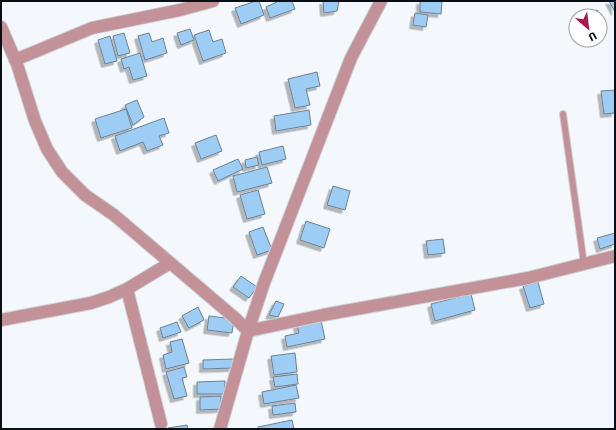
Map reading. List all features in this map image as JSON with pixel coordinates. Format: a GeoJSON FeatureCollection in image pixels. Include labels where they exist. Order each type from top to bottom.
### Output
{"type":"FeatureCollection","features":[{"type":"Feature","properties":{"kind":"street"},"geometry":{"type":"LineString","coordinates":[[16,60],[92,28],[180,10],[213,1]]}},
{"type":"Feature","properties":{"kind":"street"},"geometry":{"type":"LineString","coordinates":[[220,429],[248,331],[264,283],[351,58],[381,1]]}},
{"type":"Feature","properties":{"kind":"street"},"geometry":{"type":"LineString","coordinates":[[1,27],[16,60],[35,121],[47,149],[62,172],[85,195],[114,214],[235,318],[248,331]]}},
{"type":"Feature","properties":{"kind":"street"},"geometry":{"type":"LineString","coordinates":[[248,331],[323,314],[528,278],[615,256]]}},
{"type":"Feature","properties":{"kind":"street"},"geometry":{"type":"LineString","coordinates":[[1,320],[109,297],[127,289],[170,263]]}},
{"type":"Feature","properties":{"kind":"street"},"geometry":{"type":"LineString","coordinates":[[127,289],[161,424]]}},
{"type":"Feature","properties":{"kind":"lane"},"geometry":{"type":"LineString","coordinates":[[563,114],[584,264]]}},
{"type":"Feature","properties":{"kind":"building"},"geometry":{"type":"Polygon","coordinates":[[[259,1],[264,15],[241,24],[235,8],[259,1]]]}},
{"type":"Feature","properties":{"kind":"building"},"geometry":{"type":"Polygon","coordinates":[[[277,1],[292,1],[295,9],[270,18],[266,7],[277,1]]]}},
{"type":"Feature","properties":{"kind":"building"},"geometry":{"type":"Polygon","coordinates":[[[323,1],[339,1],[337,11],[324,13],[323,1]]]}},
{"type":"Feature","properties":{"kind":"building"},"geometry":{"type":"Polygon","coordinates":[[[420,1],[442,1],[441,14],[420,12],[420,1]]]}},
{"type":"Feature","properties":{"kind":"building"},"geometry":{"type":"Polygon","coordinates":[[[609,1],[615,1],[615,12],[609,1]]]}},
{"type":"Feature","properties":{"kind":"building"},"geometry":{"type":"Polygon","coordinates":[[[415,13],[428,15],[426,27],[413,25],[415,13]]]}},
{"type":"Feature","properties":{"kind":"building"},"geometry":{"type":"Polygon","coordinates":[[[190,29],[194,40],[181,45],[177,33],[190,29]]]}},
{"type":"Feature","properties":{"kind":"building"},"geometry":{"type":"Polygon","coordinates":[[[209,30],[213,42],[222,39],[226,53],[203,61],[194,35],[209,30]]]}},
{"type":"Feature","properties":{"kind":"building"},"geometry":{"type":"Polygon","coordinates":[[[124,33],[130,53],[118,56],[113,36],[124,33]]]}},
{"type":"Feature","properties":{"kind":"building"},"geometry":{"type":"Polygon","coordinates":[[[149,33],[152,42],[163,38],[167,53],[145,60],[138,36],[149,33]]]}},
{"type":"Feature","properties":{"kind":"building"},"geometry":{"type":"Polygon","coordinates":[[[110,36],[117,61],[105,64],[98,40],[110,36]]]}},
{"type":"Feature","properties":{"kind":"building"},"geometry":{"type":"Polygon","coordinates":[[[140,53],[147,76],[133,80],[129,67],[124,69],[121,59],[140,53]]]}},
{"type":"Feature","properties":{"kind":"building"},"geometry":{"type":"Polygon","coordinates":[[[317,72],[320,86],[306,89],[310,105],[295,108],[288,79],[317,72]]]}},
{"type":"Feature","properties":{"kind":"building"},"geometry":{"type":"Polygon","coordinates":[[[615,90],[615,113],[604,114],[601,91],[615,90]]]}},
{"type":"Feature","properties":{"kind":"building"},"geometry":{"type":"Polygon","coordinates":[[[137,100],[144,117],[133,125],[125,105],[137,100]]]}},
{"type":"Feature","properties":{"kind":"building"},"geometry":{"type":"Polygon","coordinates":[[[126,109],[132,128],[101,138],[95,119],[126,109]]]}},
{"type":"Feature","properties":{"kind":"building"},"geometry":{"type":"Polygon","coordinates":[[[309,110],[311,125],[276,131],[274,116],[309,110]]]}},
{"type":"Feature","properties":{"kind":"building"},"geometry":{"type":"Polygon","coordinates":[[[164,118],[169,133],[159,136],[163,145],[147,151],[143,142],[120,151],[115,136],[164,118]]]}},
{"type":"Feature","properties":{"kind":"building"},"geometry":{"type":"Polygon","coordinates":[[[216,135],[222,151],[201,159],[195,143],[216,135]]]}},
{"type":"Feature","properties":{"kind":"building"},"geometry":{"type":"Polygon","coordinates":[[[283,146],[286,159],[262,165],[259,152],[283,146]]]}},
{"type":"Feature","properties":{"kind":"building"},"geometry":{"type":"Polygon","coordinates":[[[257,157],[259,165],[246,168],[245,160],[257,157]]]}},
{"type":"Feature","properties":{"kind":"building"},"geometry":{"type":"Polygon","coordinates":[[[238,159],[243,169],[218,181],[213,170],[238,159]]]}},
{"type":"Feature","properties":{"kind":"building"},"geometry":{"type":"Polygon","coordinates":[[[267,167],[272,183],[237,192],[233,176],[267,167]]]}},
{"type":"Feature","properties":{"kind":"building"},"geometry":{"type":"Polygon","coordinates":[[[333,186],[350,191],[345,210],[327,205],[333,186]]]}},
{"type":"Feature","properties":{"kind":"building"},"geometry":{"type":"Polygon","coordinates":[[[258,190],[265,214],[247,219],[240,195],[258,190]]]}},
{"type":"Feature","properties":{"kind":"building"},"geometry":{"type":"Polygon","coordinates":[[[306,221],[330,229],[324,248],[300,240],[306,221]]]}},
{"type":"Feature","properties":{"kind":"building"},"geometry":{"type":"Polygon","coordinates":[[[263,227],[272,250],[257,255],[249,232],[263,227]]]}},
{"type":"Feature","properties":{"kind":"building"},"geometry":{"type":"Polygon","coordinates":[[[615,233],[615,244],[600,249],[597,238],[615,233]]]}},
{"type":"Feature","properties":{"kind":"building"},"geometry":{"type":"Polygon","coordinates":[[[443,239],[445,253],[428,255],[426,241],[443,239]]]}},
{"type":"Feature","properties":{"kind":"building"},"geometry":{"type":"Polygon","coordinates":[[[241,276],[257,287],[249,298],[233,287],[241,276]]]}},
{"type":"Feature","properties":{"kind":"building"},"geometry":{"type":"Polygon","coordinates":[[[538,282],[544,304],[530,308],[523,286],[538,282]]]}},
{"type":"Feature","properties":{"kind":"building"},"geometry":{"type":"Polygon","coordinates":[[[471,294],[475,310],[435,321],[431,304],[471,294]]]}},
{"type":"Feature","properties":{"kind":"building"},"geometry":{"type":"Polygon","coordinates":[[[276,301],[284,304],[278,317],[269,315],[276,301]]]}},
{"type":"Feature","properties":{"kind":"building"},"geometry":{"type":"Polygon","coordinates":[[[198,307],[204,320],[189,328],[182,316],[198,307]]]}},
{"type":"Feature","properties":{"kind":"building"},"geometry":{"type":"Polygon","coordinates":[[[209,316],[234,319],[232,333],[207,330],[209,316]]]}},
{"type":"Feature","properties":{"kind":"building"},"geometry":{"type":"Polygon","coordinates":[[[321,320],[325,339],[287,347],[285,336],[299,333],[297,325],[321,320]]]}},
{"type":"Feature","properties":{"kind":"building"},"geometry":{"type":"Polygon","coordinates":[[[177,322],[181,332],[163,338],[160,328],[177,322]]]}},
{"type":"Feature","properties":{"kind":"building"},"geometry":{"type":"Polygon","coordinates":[[[182,339],[189,363],[166,369],[163,355],[172,352],[170,342],[182,339]]]}},
{"type":"Feature","properties":{"kind":"building"},"geometry":{"type":"Polygon","coordinates":[[[295,353],[297,372],[274,375],[271,356],[295,353]]]}},
{"type":"Feature","properties":{"kind":"building"},"geometry":{"type":"Polygon","coordinates":[[[234,359],[232,368],[203,369],[203,360],[234,359]]]}},
{"type":"Feature","properties":{"kind":"building"},"geometry":{"type":"Polygon","coordinates":[[[184,367],[187,377],[182,378],[187,396],[174,399],[166,372],[184,367]]]}},
{"type":"Feature","properties":{"kind":"building"},"geometry":{"type":"Polygon","coordinates":[[[297,374],[298,384],[275,387],[273,377],[297,374]]]}},
{"type":"Feature","properties":{"kind":"building"},"geometry":{"type":"Polygon","coordinates":[[[225,381],[225,394],[197,394],[197,382],[225,381]]]}},
{"type":"Feature","properties":{"kind":"building"},"geometry":{"type":"Polygon","coordinates":[[[296,385],[299,398],[264,404],[262,392],[296,385]]]}},
{"type":"Feature","properties":{"kind":"building"},"geometry":{"type":"Polygon","coordinates":[[[221,396],[221,409],[200,410],[200,397],[221,396]]]}},
{"type":"Feature","properties":{"kind":"building"},"geometry":{"type":"Polygon","coordinates":[[[295,403],[296,412],[273,415],[272,406],[295,403]]]}},
{"type":"Feature","properties":{"kind":"building"},"geometry":{"type":"Polygon","coordinates":[[[292,420],[294,429],[258,429],[258,427],[292,420]]]}},
{"type":"Feature","properties":{"kind":"building"},"geometry":{"type":"Polygon","coordinates":[[[187,425],[188,429],[168,428],[187,425]]]}}]}
